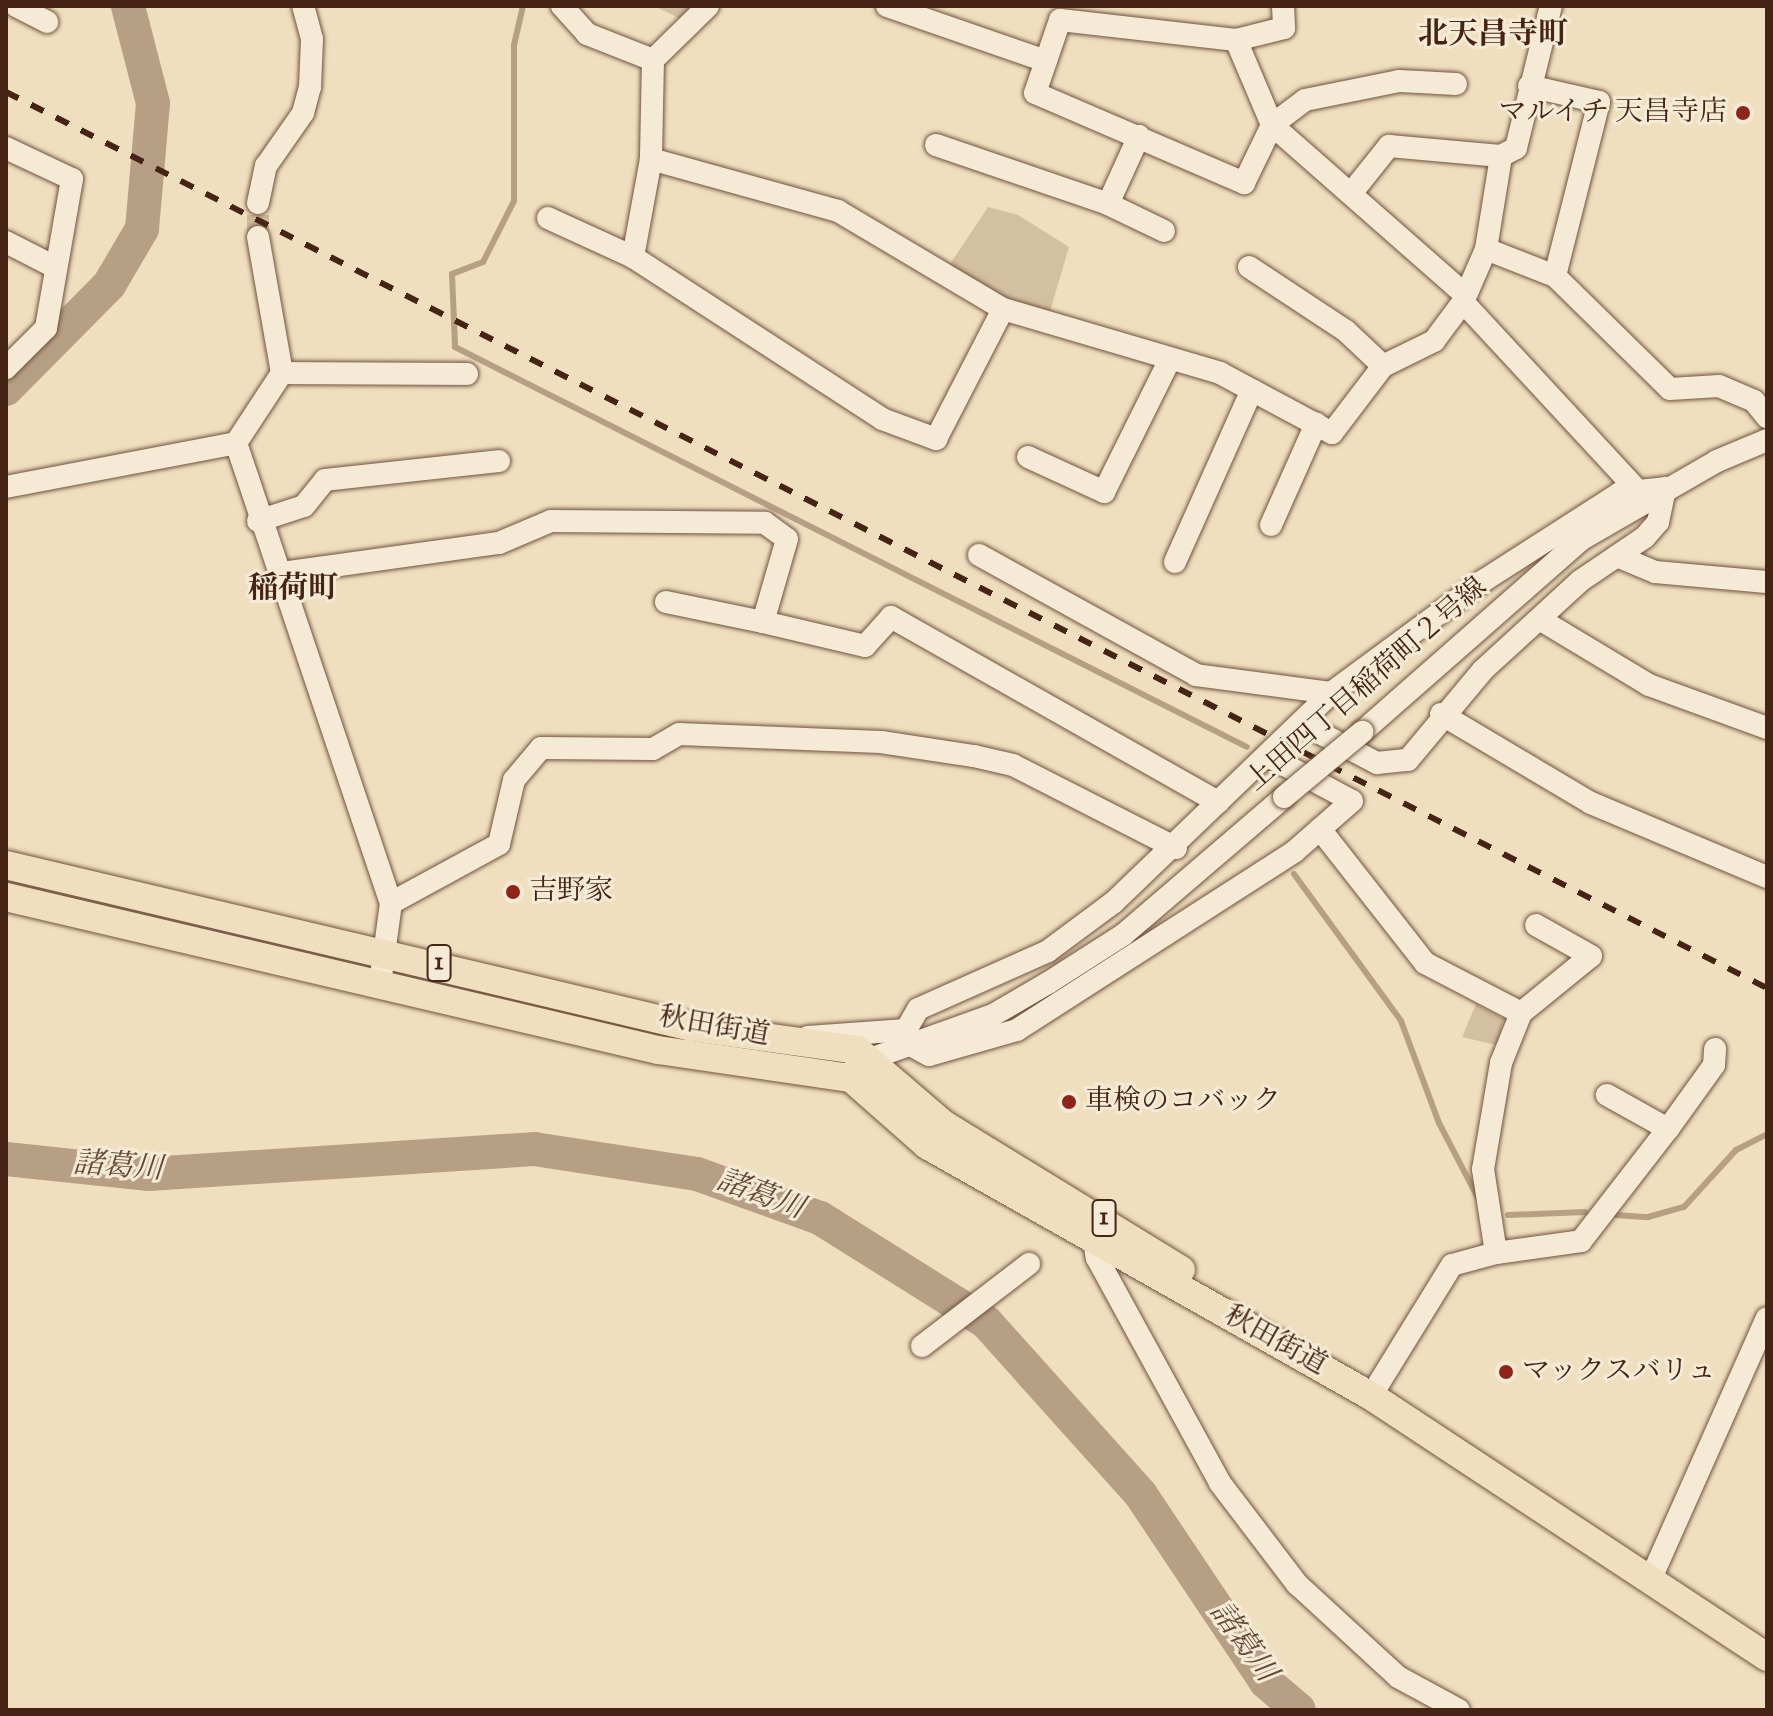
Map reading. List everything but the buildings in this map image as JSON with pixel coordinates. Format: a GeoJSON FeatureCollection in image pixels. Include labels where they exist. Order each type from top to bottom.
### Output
{"type":"FeatureCollection","features":[{"type":"Feature","properties":{"kind":"main road","name":"秋田街道"},"geometry":{"type":"LineString","coordinates":[[6,865],[385,950],[692,1027],[842,1046],[871,1059],[943,1124],[1122,1228],[1338,1376]]}},
{"type":"Feature","properties":{"kind":"main road","name":"秋田街道"},"geometry":{"type":"LineString","coordinates":[[6,897],[707,1060],[818,1067],[851,1078],[927,1145],[1093,1234],[1371,1396],[1652,1576],[1767,1657]]}},
{"type":"Feature","properties":{"kind":"street"},"geometry":{"type":"LineString","coordinates":[[16,6],[47,22]]}},
{"type":"Feature","properties":{"kind":"street"},"geometry":{"type":"LineString","coordinates":[[258,203],[266,166],[303,113],[310,87],[312,39],[303,6]]}},
{"type":"Feature","properties":{"kind":"street"},"geometry":{"type":"LineString","coordinates":[[562,6],[587,34],[653,60]]}},
{"type":"Feature","properties":{"kind":"street"},"geometry":{"type":"LineString","coordinates":[[633,257],[651,159],[653,60],[708,6]]}},
{"type":"Feature","properties":{"kind":"street"},"geometry":{"type":"LineString","coordinates":[[887,6],[1046,61]]}},
{"type":"Feature","properties":{"kind":"street"},"geometry":{"type":"LineString","coordinates":[[1283,6],[1284,28],[1236,40],[1060,20],[1035,93],[1244,183],[1272,125],[1305,100],[1399,81],[1456,84]]}},
{"type":"Feature","properties":{"kind":"street"},"geometry":{"type":"LineString","coordinates":[[1353,191],[1389,146],[1501,156],[1516,148],[1551,6]]}},
{"type":"Feature","properties":{"kind":"street"},"geometry":{"type":"LineString","coordinates":[[1236,40],[1272,125],[1353,191],[1463,297],[1636,489]]}},
{"type":"Feature","properties":{"kind":"street"},"geometry":{"type":"LineString","coordinates":[[1529,86],[1599,102],[1555,276]]}},
{"type":"Feature","properties":{"kind":"street"},"geometry":{"type":"LineString","coordinates":[[1108,204],[1139,136]]}},
{"type":"Feature","properties":{"kind":"street"},"geometry":{"type":"LineString","coordinates":[[936,145],[1108,204],[1164,231]]}},
{"type":"Feature","properties":{"kind":"street"},"geometry":{"type":"LineString","coordinates":[[6,148],[72,179],[53,266],[46,328],[6,368]]}},
{"type":"Feature","properties":{"kind":"street"},"geometry":{"type":"LineString","coordinates":[[651,159],[838,211],[1003,309],[1168,363],[1220,373],[1332,433],[1383,366],[1434,341],[1463,297],[1486,249],[1501,156]]}},
{"type":"Feature","properties":{"kind":"street"},"geometry":{"type":"LineString","coordinates":[[548,218],[633,257],[882,419],[936,439],[1003,309]]}},
{"type":"Feature","properties":{"kind":"street"},"geometry":{"type":"LineString","coordinates":[[6,487],[236,443],[282,373],[258,237]]}},
{"type":"Feature","properties":{"kind":"street"},"geometry":{"type":"LineString","coordinates":[[6,242],[53,266]]}},
{"type":"Feature","properties":{"kind":"street"},"geometry":{"type":"LineString","coordinates":[[1486,249],[1555,276],[1670,389],[1719,386],[1754,401],[1767,417]]}},
{"type":"Feature","properties":{"kind":"street"},"geometry":{"type":"LineString","coordinates":[[1249,267],[1346,331],[1383,366]]}},
{"type":"Feature","properties":{"kind":"street"},"geometry":{"type":"LineString","coordinates":[[1028,457],[1104,492],[1168,363]]}},
{"type":"Feature","properties":{"kind":"street"},"geometry":{"type":"LineString","coordinates":[[282,373],[467,374]]}},
{"type":"Feature","properties":{"kind":"street"},"geometry":{"type":"LineString","coordinates":[[1175,562],[1252,390]]}},
{"type":"Feature","properties":{"kind":"street"},"geometry":{"type":"LineString","coordinates":[[1271,525],[1316,424]]}},
{"type":"Feature","properties":{"kind":"street","name":"上田四丁目稲荷町２号線"},"geometry":{"type":"LineString","coordinates":[[908,1038],[1021,998],[1123,935],[1362,732],[1582,539],[1665,488],[1767,440]]}},
{"type":"Feature","properties":{"kind":"street"},"geometry":{"type":"LineString","coordinates":[[236,443],[258,521],[282,573],[391,903],[380,983]]}},
{"type":"Feature","properties":{"kind":"street"},"geometry":{"type":"LineString","coordinates":[[258,521],[304,506],[325,480],[499,461]]}},
{"type":"Feature","properties":{"kind":"street"},"geometry":{"type":"LineString","coordinates":[[901,1089],[894,1067],[918,1009],[1048,951],[1176,848],[1218,802],[1331,693],[1483,581],[1636,489],[1665,488],[1658,522],[1541,620],[1441,714],[1408,760],[1396,765],[1301,723]]}},
{"type":"Feature","properties":{"kind":"street"},"geometry":{"type":"LineString","coordinates":[[282,573],[499,543],[551,521],[765,523],[787,539],[763,622]]}},
{"type":"Feature","properties":{"kind":"street"},"geometry":{"type":"LineString","coordinates":[[979,555],[1196,675],[1331,693]]}},
{"type":"Feature","properties":{"kind":"street"},"geometry":{"type":"LineString","coordinates":[[1617,556],[1655,572],[1767,582]]}},
{"type":"Feature","properties":{"kind":"street"},"geometry":{"type":"LineString","coordinates":[[666,602],[865,646],[891,617],[1218,802]]}},
{"type":"Feature","properties":{"kind":"street"},"geometry":{"type":"LineString","coordinates":[[1541,620],[1649,685],[1767,728]]}},
{"type":"Feature","properties":{"kind":"street"},"geometry":{"type":"LineString","coordinates":[[1441,714],[1591,803],[1767,877]]}},
{"type":"Feature","properties":{"kind":"street"},"geometry":{"type":"LineString","coordinates":[[391,903],[499,844],[514,780],[541,748],[653,749],[679,734],[881,742],[974,756],[1013,765],[1176,848]]}},
{"type":"Feature","properties":{"kind":"street"},"geometry":{"type":"LineString","coordinates":[[794,1040],[908,1038],[929,1055],[1017,1030],[1152,949],[1320,829],[1352,801],[1268,756]]}},
{"type":"Feature","properties":{"kind":"street"},"geometry":{"type":"LineString","coordinates":[[1320,829],[1425,963],[1521,1013]]}},
{"type":"Feature","properties":{"kind":"street"},"geometry":{"type":"LineString","coordinates":[[1496,1253],[1483,1169],[1501,1063],[1521,1013],[1591,956],[1536,925]]}},
{"type":"Feature","properties":{"kind":"street"},"geometry":{"type":"LineString","coordinates":[[818,1067],[871,1059],[908,1038]]}},
{"type":"Feature","properties":{"kind":"street"},"geometry":{"type":"LineString","coordinates":[[1371,1396],[1452,1265],[1496,1253],[1581,1241],[1714,1065],[1715,1049]]}},
{"type":"Feature","properties":{"kind":"street"},"geometry":{"type":"LineString","coordinates":[[871,1059],[874,1098]]}},
{"type":"Feature","properties":{"kind":"street"},"geometry":{"type":"LineString","coordinates":[[1607,1095],[1668,1129]]}},
{"type":"Feature","properties":{"kind":"street"},"geometry":{"type":"LineString","coordinates":[[1093,1234],[1111,1284],[1220,1483],[1297,1584],[1398,1677],[1459,1710]]}},
{"type":"Feature","properties":{"kind":"street"},"geometry":{"type":"LineString","coordinates":[[922,1346],[1029,1264]]}},
{"type":"Feature","properties":{"kind":"street"},"geometry":{"type":"LineString","coordinates":[[1652,1576],[1767,1318]]}},
{"type":"Feature","properties":{"kind":"shaded area"},"geometry":{"type":"Polygon","coordinates":[[[654,6],[694,6],[681,19],[654,6]]]}},
{"type":"Feature","properties":{"kind":"shaded area"},"geometry":{"type":"Polygon","coordinates":[[[988,207],[1018,215],[1069,247],[1048,318],[946,270],[988,207]]]}},
{"type":"Feature","properties":{"kind":"shaded area"},"geometry":{"type":"Polygon","coordinates":[[[1476,1004],[1504,1019],[1496,1045],[1462,1037],[1476,1004]]]}},
{"type":"Feature","properties":{"kind":"waterway"},"geometry":{"type":"LineString","coordinates":[[6,389],[109,285],[142,229],[153,103],[128,6]]}},
{"type":"Feature","properties":{"kind":"waterway"},"geometry":{"type":"LineString","coordinates":[[523,6],[514,45],[514,201],[483,262],[452,274],[455,347],[1247,747]]}},
{"type":"Feature","properties":{"kind":"waterway"},"geometry":{"type":"LineString","coordinates":[[1294,874],[1401,1021],[1439,1123],[1478,1198]]}},
{"type":"Feature","properties":{"kind":"waterway"},"geometry":{"type":"LineString","coordinates":[[1616,1215],[1648,1217],[1684,1207],[1736,1150],[1767,1134]]}},
{"type":"Feature","properties":{"kind":"waterway","name":"諸葛川"},"geometry":{"type":"LineString","coordinates":[[6,1159],[149,1174],[534,1149],[697,1174],[820,1218],[986,1322],[1141,1495],[1266,1682],[1299,1710]]}},
{"type":"Feature","properties":{"kind":"waterway"},"geometry":{"type":"LineString","coordinates":[[1508,1215],[1585,1212]]}},
{"type":"Feature","properties":{"kind":"tunnel"},"geometry":{"type":"LineString","coordinates":[[258,203],[258,237]]}},
{"type":"Feature","properties":{"kind":"railway"},"geometry":{"type":"LineString","coordinates":[[6,92],[1767,988]]}},
{"type":"Feature","properties":{"kind":"place","name":"マルイチ 天昌寺店"},"geometry":{"type":"Point","coordinates":[1743,113]}},
{"type":"Feature","properties":{"kind":"place","name":"吉野家"},"geometry":{"type":"Point","coordinates":[513,892]}},
{"type":"Feature","properties":{"kind":"place","name":"車検のコバック"},"geometry":{"type":"Point","coordinates":[1069,1102]}},
{"type":"Feature","properties":{"kind":"place","name":"マックスバリュ"},"geometry":{"type":"Point","coordinates":[1506,1372]}},
{"type":"Feature","properties":{"kind":"district","name":"北天昌寺町"},"geometry":{"type":"Point","coordinates":[1493,36]}},
{"type":"Feature","properties":{"kind":"district","name":"稲荷町"},"geometry":{"type":"Point","coordinates":[293,590]}}]}
